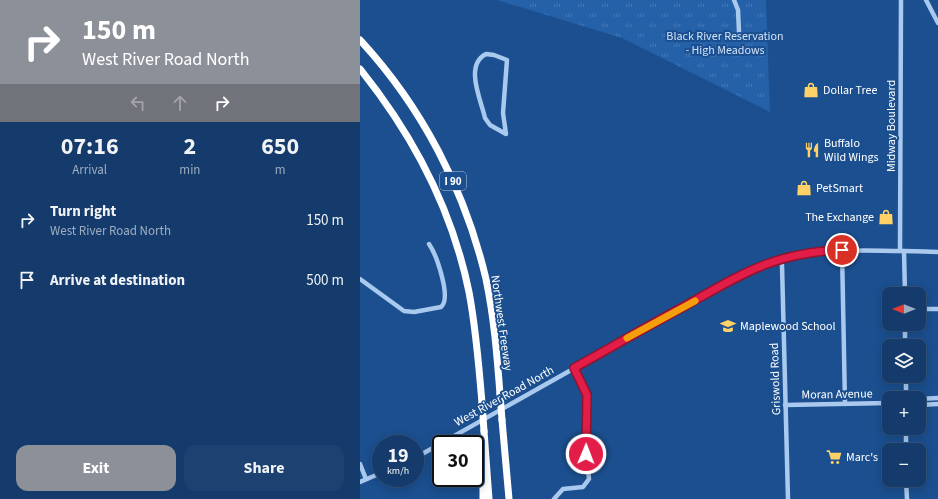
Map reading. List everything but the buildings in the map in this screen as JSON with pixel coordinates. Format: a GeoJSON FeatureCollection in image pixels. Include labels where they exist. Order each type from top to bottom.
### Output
{"type":"FeatureCollection","features":[{"type":"Feature","properties":{"kind":"highway","name":"Northwest Freeway"},"geometry":{"type":"LineString","coordinates":[[360,40],[387,71],[428,132],[464,206],[479,252],[487,286],[494,331],[509,499]]}},
{"type":"Feature","properties":{"kind":"highway","name":"I 90"},"geometry":{"type":"LineString","coordinates":[[360,69],[382,96],[407,133],[425,167],[447,216],[469,292],[480,375],[483,432]]}},
{"type":"Feature","properties":{"kind":"highway"},"geometry":{"type":"LineString","coordinates":[[483,432],[483,499]]}},
{"type":"Feature","properties":{"kind":"highway"},"geometry":{"type":"LineString","coordinates":[[483,432],[490,499]]}},
{"type":"Feature","properties":{"kind":"highway"},"geometry":{"type":"LineString","coordinates":[[505,447],[510,470],[513,499]]}},
{"type":"Feature","properties":{"kind":"street"},"geometry":{"type":"LineString","coordinates":[[734,0],[738,10],[739,32]]}},
{"type":"Feature","properties":{"kind":"street","name":"Midway Boulevard"},"geometry":{"type":"LineString","coordinates":[[901,0],[902,251],[905,287]]}},
{"type":"Feature","properties":{"kind":"street"},"geometry":{"type":"LineString","coordinates":[[926,0],[938,23]]}},
{"type":"Feature","properties":{"kind":"street"},"geometry":{"type":"LineString","coordinates":[[486,54],[494,55],[506,60],[503,123],[506,134],[490,125],[485,118],[474,70],[478,60],[486,54]]}},
{"type":"Feature","properties":{"kind":"street"},"geometry":{"type":"LineString","coordinates":[[360,279],[404,311],[414,312],[441,307],[445,302],[445,292],[436,260],[429,244]]}},
{"type":"Feature","properties":{"kind":"street"},"geometry":{"type":"LineString","coordinates":[[842,250],[846,404]]}},
{"type":"Feature","properties":{"kind":"street","name":"West River Road North"},"geometry":{"type":"LineString","coordinates":[[424,453],[738,276],[780,259],[806,252],[842,250],[938,252]]}},
{"type":"Feature","properties":{"kind":"street","name":"Griswold Road"},"geometry":{"type":"LineString","coordinates":[[780,259],[782,265],[788,499]]}},
{"type":"Feature","properties":{"kind":"street"},"geometry":{"type":"LineString","coordinates":[[926,309],[938,309]]}},
{"type":"Feature","properties":{"kind":"street"},"geometry":{"type":"LineString","coordinates":[[554,499],[563,489],[583,487],[589,479],[586,451],[587,395],[574,368]]}},
{"type":"Feature","properties":{"kind":"street"},"geometry":{"type":"LineString","coordinates":[[926,399],[938,398]]}},
{"type":"Feature","properties":{"kind":"street","name":"Moran Avenue"},"geometry":{"type":"LineString","coordinates":[[785,405],[882,403]]}},
{"type":"Feature","properties":{"kind":"street"},"geometry":{"type":"LineString","coordinates":[[926,405],[938,404]]}},
{"type":"Feature","properties":{"kind":"street"},"geometry":{"type":"LineString","coordinates":[[360,464],[366,479]]}},
{"type":"Feature","properties":{"kind":"street"},"geometry":{"type":"LineString","coordinates":[[360,482],[372,477]]}},
{"type":"Feature","properties":{"kind":"street"},"geometry":{"type":"LineString","coordinates":[[906,487],[907,499]]}},
{"type":"Feature","properties":{"kind":"green space","name":"Black River Reservation - High Meadows"},"geometry":{"type":"Polygon","coordinates":[[[497,0],[766,0],[770,112],[622,38],[497,0]]]}},
{"type":"Feature","properties":{"kind":"slow traffic"},"geometry":{"type":"LineString","coordinates":[[627,338],[695,301]]}},
{"type":"Feature","properties":{"kind":"place","name":"Dollar Tree"},"geometry":{"type":"Point","coordinates":[811,90]}},
{"type":"Feature","properties":{"kind":"place","name":"Buffalo Wild Wings"},"geometry":{"type":"Point","coordinates":[812,150]}},
{"type":"Feature","properties":{"kind":"place","name":"PetSmart"},"geometry":{"type":"Point","coordinates":[804,188]}},
{"type":"Feature","properties":{"kind":"place","name":"The Exchange"},"geometry":{"type":"Point","coordinates":[886,217]}},
{"type":"Feature","properties":{"kind":"place","name":"Maplewood School"},"geometry":{"type":"Point","coordinates":[728,326]}},
{"type":"Feature","properties":{"kind":"place","name":"Marc's"},"geometry":{"type":"Point","coordinates":[834,457]}},
{"type":"Feature","properties":{"kind":"route"},"geometry":{"type":"LineString","coordinates":[[586,454],[588,410],[587,392],[574,368],[748,271],[764,264],[806,252],[842,250]]}}]}
